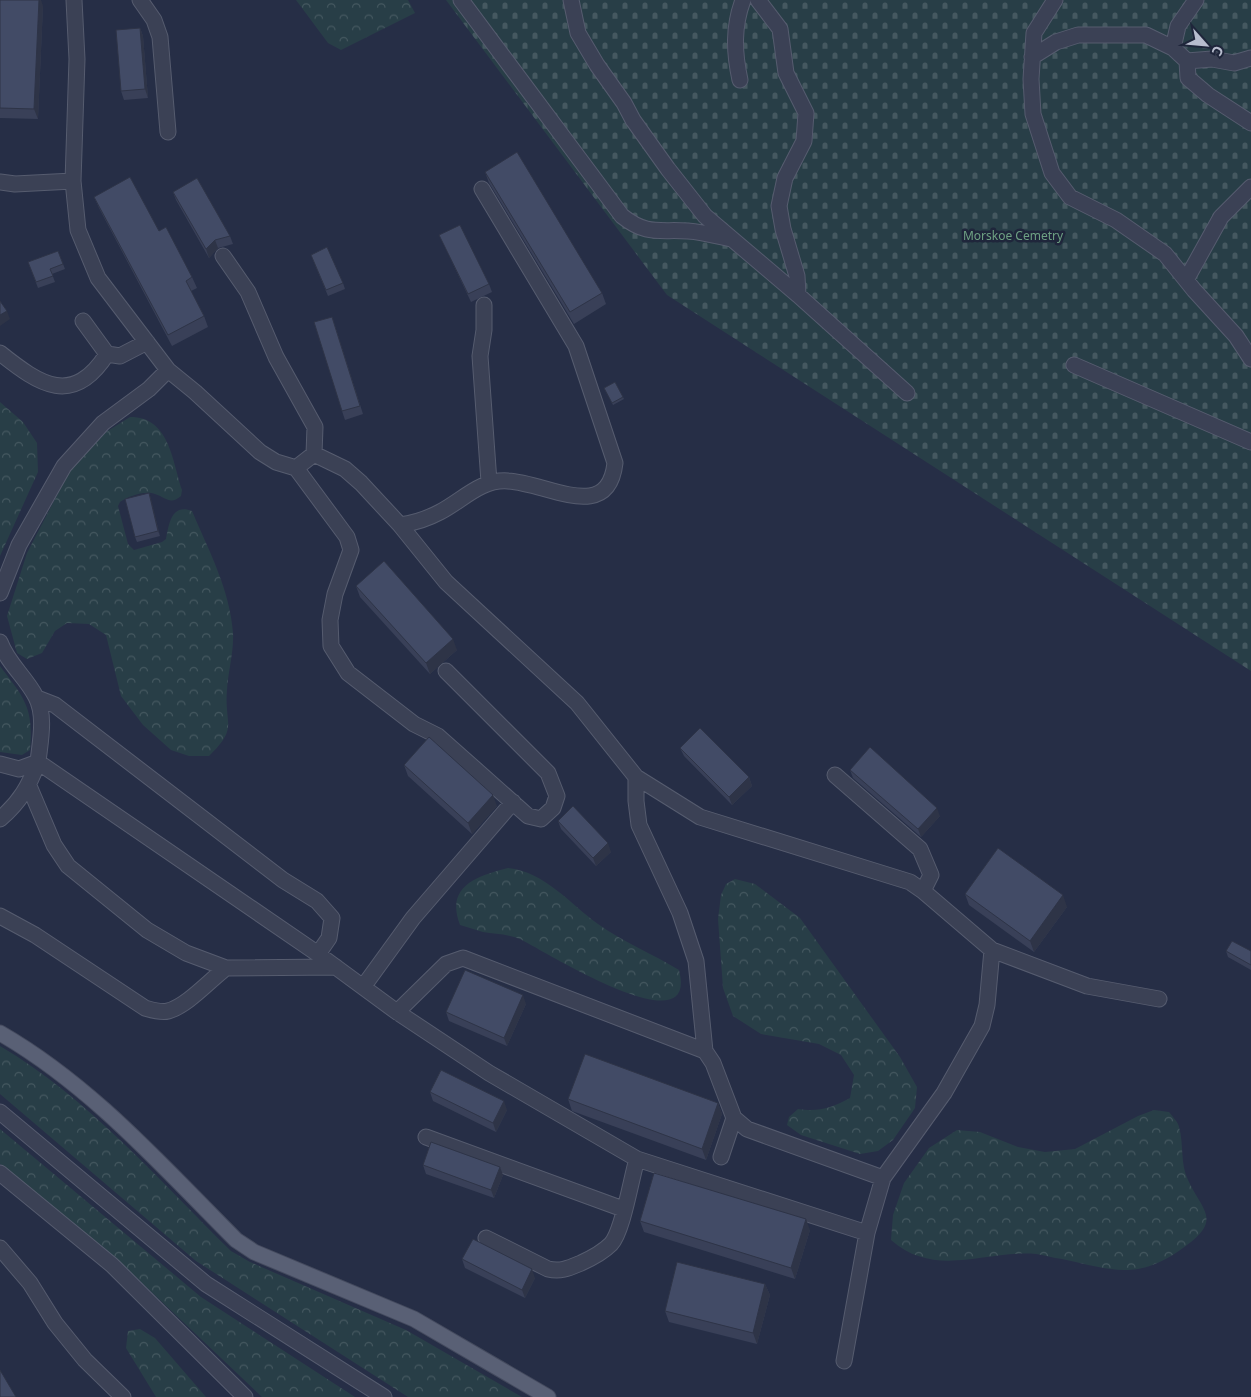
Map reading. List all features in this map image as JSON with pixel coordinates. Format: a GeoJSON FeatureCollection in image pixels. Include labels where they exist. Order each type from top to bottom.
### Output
{"type":"FeatureCollection","features":[{"type":"Feature","properties":{"kind":"main road"},"geometry":{"type":"LineString","coordinates":[[0,1033],[34,1053],[77,1085],[117,1121],[236,1240],[254,1252],[414,1319],[548,1397]]}},
{"type":"Feature","properties":{"kind":"street"},"geometry":{"type":"LineString","coordinates":[[74,0],[77,59],[73,181],[78,230],[87,257],[98,278],[168,370],[195,392],[260,452],[276,462],[296,468],[347,537],[351,550],[335,594],[330,620],[331,646],[348,673],[414,724],[438,736],[528,816],[541,819],[553,808],[557,796],[548,773],[446,671]]}},
{"type":"Feature","properties":{"kind":"street"},"geometry":{"type":"LineString","coordinates":[[140,0],[154,20],[160,37],[168,132]]}},
{"type":"Feature","properties":{"kind":"street"},"geometry":{"type":"LineString","coordinates":[[461,0],[622,216],[632,224],[655,232],[689,231],[732,239]]}},
{"type":"Feature","properties":{"kind":"street"},"geometry":{"type":"LineString","coordinates":[[571,0],[578,33],[597,65],[624,103],[633,120],[705,216],[798,295],[907,393]]}},
{"type":"Feature","properties":{"kind":"street"},"geometry":{"type":"LineString","coordinates":[[740,80],[735,58],[734,34],[743,0]]}},
{"type":"Feature","properties":{"kind":"street"},"geometry":{"type":"LineString","coordinates":[[758,0],[780,29],[786,73],[806,113],[804,141],[785,178],[779,206],[783,229],[798,276],[798,295]]}},
{"type":"Feature","properties":{"kind":"street"},"geometry":{"type":"LineString","coordinates":[[1055,0],[1034,33],[1032,57],[1033,114],[1052,172],[1070,197],[1116,220],[1165,254],[1236,336],[1251,359]]}},
{"type":"Feature","properties":{"kind":"street"},"geometry":{"type":"LineString","coordinates":[[1173,48],[1178,26],[1196,0]]}},
{"type":"Feature","properties":{"kind":"street"},"geometry":{"type":"LineString","coordinates":[[1032,57],[1056,42],[1078,34],[1146,35],[1173,48],[1186,61],[1188,78],[1208,95],[1251,123]]}},
{"type":"Feature","properties":{"kind":"street"},"geometry":{"type":"LineString","coordinates":[[1186,61],[1212,59],[1234,63],[1251,58]]}},
{"type":"Feature","properties":{"kind":"street"},"geometry":{"type":"LineString","coordinates":[[0,182],[15,184],[73,181]]}},
{"type":"Feature","properties":{"kind":"street"},"geometry":{"type":"LineString","coordinates":[[1186,280],[1220,216],[1251,187]]}},
{"type":"Feature","properties":{"kind":"street"},"geometry":{"type":"LineString","coordinates":[[400,525],[421,522],[442,512],[489,482],[508,481],[590,497],[607,490],[614,478],[615,463],[576,346],[482,188]]}},
{"type":"Feature","properties":{"kind":"street"},"geometry":{"type":"LineString","coordinates":[[223,256],[248,292],[276,357],[315,427],[314,454]]}},
{"type":"Feature","properties":{"kind":"street"},"geometry":{"type":"LineString","coordinates":[[484,305],[484,330],[480,356],[489,482]]}},
{"type":"Feature","properties":{"kind":"street"},"geometry":{"type":"LineString","coordinates":[[83,321],[107,354],[120,356],[147,342]]}},
{"type":"Feature","properties":{"kind":"street"},"geometry":{"type":"LineString","coordinates":[[0,353],[22,371],[46,384],[67,387],[84,381],[107,354]]}},
{"type":"Feature","properties":{"kind":"street"},"geometry":{"type":"LineString","coordinates":[[1074,365],[1251,442]]}},
{"type":"Feature","properties":{"kind":"street"},"geometry":{"type":"LineString","coordinates":[[0,593],[19,546],[64,466],[103,423],[149,389],[168,370]]}},
{"type":"Feature","properties":{"kind":"street"},"geometry":{"type":"LineString","coordinates":[[296,468],[314,454]]}},
{"type":"Feature","properties":{"kind":"street"},"geometry":{"type":"LineString","coordinates":[[314,454],[345,469],[361,483],[400,525],[446,582],[577,703],[636,777],[700,817],[910,882],[992,950],[1087,986],[1159,999]]}},
{"type":"Feature","properties":{"kind":"street"},"geometry":{"type":"LineString","coordinates":[[0,642],[5,656],[37,698],[42,727],[38,762],[30,786],[16,806],[0,819]]}},
{"type":"Feature","properties":{"kind":"street"},"geometry":{"type":"LineString","coordinates":[[37,698],[55,705],[283,880],[317,901],[332,918],[328,938],[318,954]]}},
{"type":"Feature","properties":{"kind":"street"},"geometry":{"type":"LineString","coordinates":[[0,764],[18,769],[38,762]]}},
{"type":"Feature","properties":{"kind":"street"},"geometry":{"type":"LineString","coordinates":[[38,762],[318,954],[397,1012],[489,1073],[637,1159],[867,1233]]}},
{"type":"Feature","properties":{"kind":"street"},"geometry":{"type":"LineString","coordinates":[[835,775],[920,849],[931,875],[923,891]]}},
{"type":"Feature","properties":{"kind":"street"},"geometry":{"type":"LineString","coordinates":[[636,777],[639,825],[680,913],[696,961],[705,1051],[713,1063],[734,1118],[747,1129],[883,1178]]}},
{"type":"Feature","properties":{"kind":"street"},"geometry":{"type":"LineString","coordinates":[[30,786],[54,845],[68,866],[147,930],[186,954],[226,968],[336,967]]}},
{"type":"Feature","properties":{"kind":"street"},"geometry":{"type":"LineString","coordinates":[[363,987],[412,918],[513,802]]}},
{"type":"Feature","properties":{"kind":"street"},"geometry":{"type":"LineString","coordinates":[[0,916],[35,935],[145,1008],[153,1011],[167,1012],[179,1006],[226,968]]}},
{"type":"Feature","properties":{"kind":"street"},"geometry":{"type":"LineString","coordinates":[[844,1362],[867,1233],[883,1178],[944,1093],[982,1026],[987,1005],[992,950]]}},
{"type":"Feature","properties":{"kind":"street"},"geometry":{"type":"LineString","coordinates":[[397,1012],[446,964],[463,958],[705,1051]]}},
{"type":"Feature","properties":{"kind":"street"},"geometry":{"type":"LineString","coordinates":[[0,1112],[206,1284],[384,1397]]}},
{"type":"Feature","properties":{"kind":"street"},"geometry":{"type":"LineString","coordinates":[[721,1157],[734,1118]]}},
{"type":"Feature","properties":{"kind":"street"},"geometry":{"type":"LineString","coordinates":[[426,1137],[623,1209]]}},
{"type":"Feature","properties":{"kind":"street"},"geometry":{"type":"LineString","coordinates":[[486,1238],[548,1269],[565,1270],[599,1255],[612,1243],[620,1229],[623,1209],[637,1159]]}},
{"type":"Feature","properties":{"kind":"street"},"geometry":{"type":"LineString","coordinates":[[0,1174],[112,1265],[245,1397]]}},
{"type":"Feature","properties":{"kind":"street"},"geometry":{"type":"LineString","coordinates":[[0,1248],[30,1283],[56,1323],[79,1352],[122,1397]]}},
{"type":"Feature","properties":{"kind":"green space"},"geometry":{"type":"Polygon","coordinates":[[[296,0],[408,0],[415,13],[341,50],[328,43],[296,0]]]}},
{"type":"Feature","properties":{"kind":"green space","name":"Morskoe Cemetry"},"geometry":{"type":"Polygon","coordinates":[[[446,0],[1251,0],[1251,671],[667,295],[446,0]]]}},
{"type":"Feature","properties":{"kind":"green space"},"geometry":{"type":"Polygon","coordinates":[[[0,402],[23,422],[37,443],[38,472],[0,556],[0,402]]]}},
{"type":"Feature","properties":{"kind":"green space"},"geometry":{"type":"Polygon","coordinates":[[[130,417],[143,419],[153,424],[161,432],[171,453],[182,490],[181,496],[174,500],[168,500],[151,493],[142,493],[120,502],[118,506],[128,544],[134,550],[162,542],[166,539],[170,522],[175,513],[185,509],[192,511],[218,571],[228,601],[233,640],[227,690],[228,725],[224,738],[209,756],[189,756],[171,750],[143,725],[121,696],[106,635],[89,624],[67,623],[55,631],[42,653],[27,659],[17,653],[7,616],[27,553],[69,472],[106,432],[130,417]]]}},
{"type":"Feature","properties":{"kind":"green space"},"geometry":{"type":"Polygon","coordinates":[[[0,666],[21,695],[29,713],[30,750],[22,755],[0,752],[0,666]]]}},
{"type":"Feature","properties":{"kind":"green space"},"geometry":{"type":"Polygon","coordinates":[[[508,868],[534,875],[598,924],[679,970],[679,992],[666,1000],[643,998],[585,974],[520,939],[483,932],[460,925],[456,912],[460,892],[475,879],[508,868]]]}},
{"type":"Feature","properties":{"kind":"green space"},"geometry":{"type":"Polygon","coordinates":[[[735,879],[755,884],[800,918],[900,1057],[917,1087],[915,1108],[893,1140],[878,1151],[860,1154],[801,1135],[787,1125],[789,1117],[798,1109],[812,1110],[825,1108],[850,1098],[854,1075],[841,1055],[819,1044],[761,1034],[733,1016],[723,988],[718,919],[721,895],[726,884],[735,879]]]}},
{"type":"Feature","properties":{"kind":"green space"},"geometry":{"type":"Polygon","coordinates":[[[0,1046],[63,1090],[93,1115],[149,1168],[231,1251],[250,1262],[406,1330],[522,1397],[408,1397],[196,1261],[0,1094],[0,1046]]]}},
{"type":"Feature","properties":{"kind":"green space"},"geometry":{"type":"Polygon","coordinates":[[[1154,1110],[1169,1112],[1179,1127],[1186,1174],[1204,1208],[1206,1216],[1203,1230],[1183,1248],[1167,1258],[1138,1269],[1124,1270],[1096,1267],[1036,1254],[943,1261],[925,1258],[908,1252],[891,1240],[893,1215],[904,1183],[929,1148],[957,1130],[980,1132],[1018,1147],[1045,1152],[1075,1149],[1138,1116],[1154,1110]]]}},
{"type":"Feature","properties":{"kind":"green space"},"geometry":{"type":"Polygon","coordinates":[[[0,1129],[201,1297],[355,1397],[262,1397],[122,1264],[0,1164],[0,1129]]]}},
{"type":"Feature","properties":{"kind":"green space"},"geometry":{"type":"Polygon","coordinates":[[[140,1329],[155,1338],[206,1397],[156,1397],[126,1348],[128,1331],[140,1329]]]}},
{"type":"Feature","properties":{"kind":"building"},"geometry":{"type":"Polygon","coordinates":[[[0,0],[39,0],[34,109],[0,108],[0,0]]]}},
{"type":"Feature","properties":{"kind":"building"},"geometry":{"type":"Polygon","coordinates":[[[140,28],[145,89],[121,91],[116,30],[140,28]]]}},
{"type":"Feature","properties":{"kind":"building"},"geometry":{"type":"Polygon","coordinates":[[[517,152],[602,293],[570,312],[485,172],[517,152]]]}},
{"type":"Feature","properties":{"kind":"building"},"geometry":{"type":"Polygon","coordinates":[[[130,177],[159,231],[166,227],[192,277],[186,281],[204,316],[168,335],[94,197],[130,177]]]}},
{"type":"Feature","properties":{"kind":"building"},"geometry":{"type":"Polygon","coordinates":[[[197,178],[230,236],[215,240],[206,249],[173,192],[197,178]]]}},
{"type":"Feature","properties":{"kind":"building"},"geometry":{"type":"Polygon","coordinates":[[[460,225],[489,284],[468,294],[439,235],[460,225]]]}},
{"type":"Feature","properties":{"kind":"building"},"geometry":{"type":"Polygon","coordinates":[[[327,247],[343,283],[326,290],[311,255],[327,247]]]}},
{"type":"Feature","properties":{"kind":"building"},"geometry":{"type":"Polygon","coordinates":[[[58,251],[63,264],[50,269],[53,276],[36,282],[28,262],[58,251]]]}},
{"type":"Feature","properties":{"kind":"building"},"geometry":{"type":"Polygon","coordinates":[[[0,301],[7,311],[0,315],[0,301]]]}},
{"type":"Feature","properties":{"kind":"building"},"geometry":{"type":"Polygon","coordinates":[[[332,317],[360,406],[342,411],[314,322],[332,317]]]}},
{"type":"Feature","properties":{"kind":"building"},"geometry":{"type":"Polygon","coordinates":[[[615,382],[623,397],[612,403],[604,388],[615,382]]]}},
{"type":"Feature","properties":{"kind":"building"},"geometry":{"type":"Polygon","coordinates":[[[149,493],[158,531],[135,537],[125,499],[149,493]]]}},
{"type":"Feature","properties":{"kind":"building"},"geometry":{"type":"Polygon","coordinates":[[[384,561],[453,639],[426,663],[356,586],[384,561]]]}},
{"type":"Feature","properties":{"kind":"building"},"geometry":{"type":"Polygon","coordinates":[[[700,728],[749,777],[729,797],[680,748],[700,728]]]}},
{"type":"Feature","properties":{"kind":"building"},"geometry":{"type":"Polygon","coordinates":[[[429,737],[493,795],[468,823],[404,765],[429,737]]]}},
{"type":"Feature","properties":{"kind":"building"},"geometry":{"type":"Polygon","coordinates":[[[870,747],[937,808],[918,829],[850,770],[870,747]]]}},
{"type":"Feature","properties":{"kind":"building"},"geometry":{"type":"Polygon","coordinates":[[[573,806],[608,843],[593,858],[558,821],[573,806]]]}},
{"type":"Feature","properties":{"kind":"building"},"geometry":{"type":"Polygon","coordinates":[[[998,848],[1063,895],[1030,941],[965,894],[998,848]]]}},
{"type":"Feature","properties":{"kind":"building"},"geometry":{"type":"Polygon","coordinates":[[[1232,941],[1251,951],[1251,965],[1226,951],[1232,941]]]}},
{"type":"Feature","properties":{"kind":"building"},"geometry":{"type":"Polygon","coordinates":[[[465,970],[523,995],[504,1038],[446,1012],[465,970]]]}},
{"type":"Feature","properties":{"kind":"building"},"geometry":{"type":"Polygon","coordinates":[[[585,1054],[718,1103],[702,1149],[568,1099],[585,1054]]]}},
{"type":"Feature","properties":{"kind":"building"},"geometry":{"type":"Polygon","coordinates":[[[441,1070],[504,1101],[493,1123],[430,1092],[441,1070]]]}},
{"type":"Feature","properties":{"kind":"building"},"geometry":{"type":"Polygon","coordinates":[[[431,1142],[500,1167],[491,1190],[423,1165],[431,1142]]]}},
{"type":"Feature","properties":{"kind":"building"},"geometry":{"type":"Polygon","coordinates":[[[654,1173],[806,1219],[791,1268],[640,1221],[654,1173]]]}},
{"type":"Feature","properties":{"kind":"building"},"geometry":{"type":"Polygon","coordinates":[[[473,1239],[532,1269],[522,1290],[462,1259],[473,1239]]]}},
{"type":"Feature","properties":{"kind":"building"},"geometry":{"type":"Polygon","coordinates":[[[677,1262],[765,1284],[753,1333],[665,1311],[677,1262]]]}},
{"type":"Feature","properties":{"kind":"building"},"geometry":{"type":"Polygon","coordinates":[[[0,1370],[16,1397],[0,1397],[0,1370]]]}}]}
